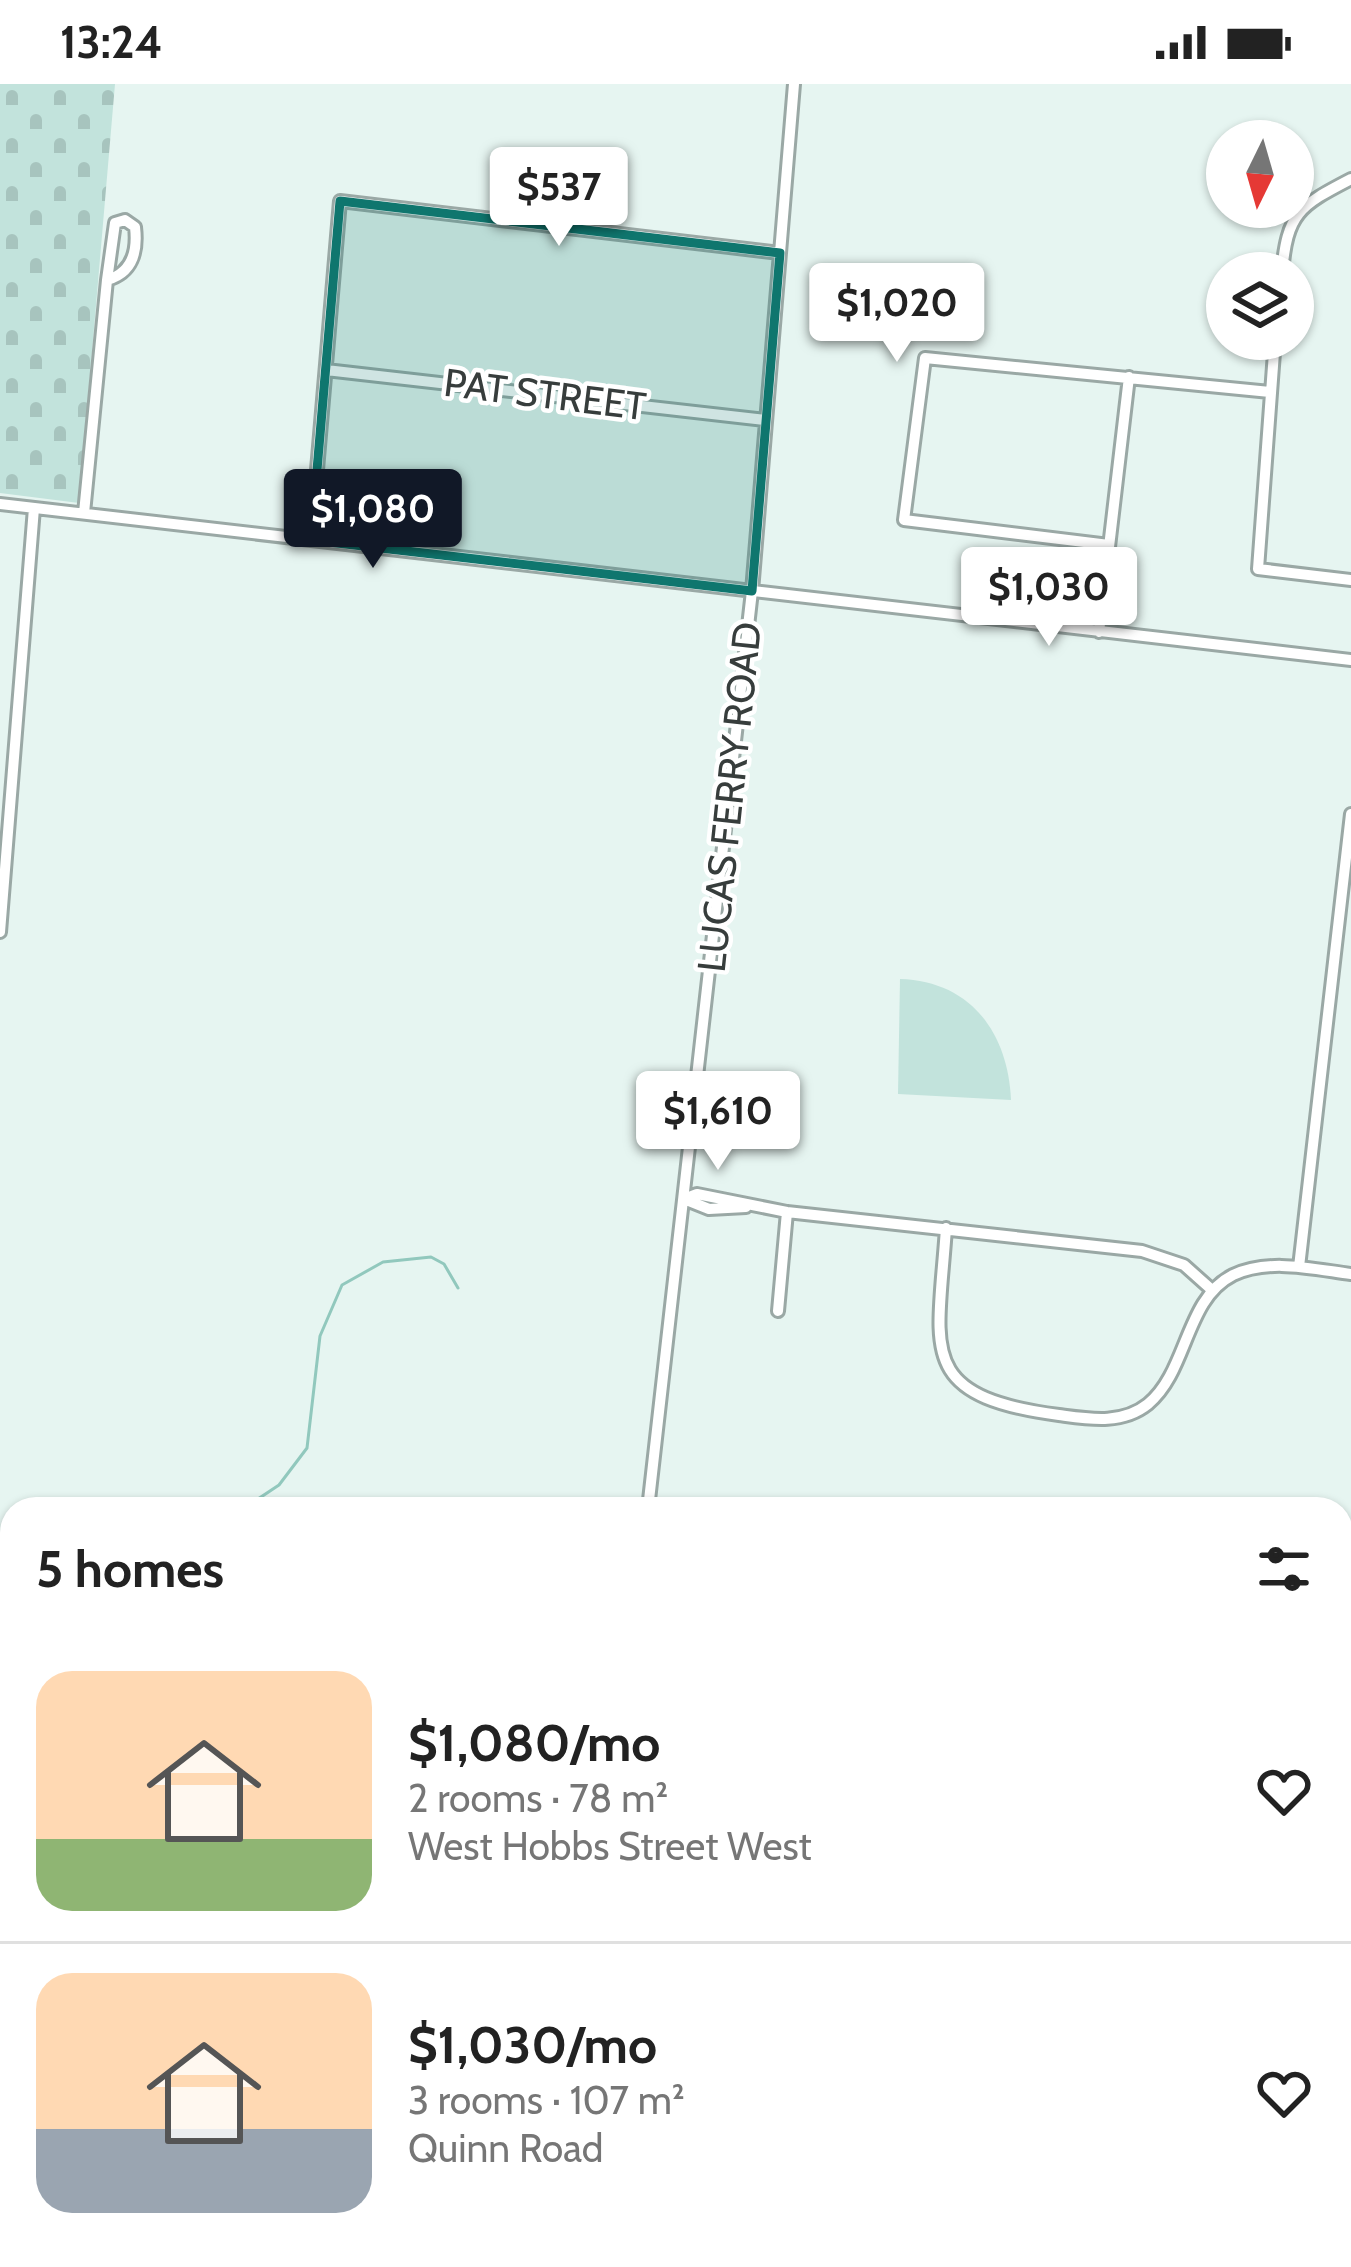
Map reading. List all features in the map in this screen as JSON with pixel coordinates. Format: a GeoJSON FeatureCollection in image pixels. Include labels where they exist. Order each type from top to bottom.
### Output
{"type":"FeatureCollection","features":[{"type":"Feature","properties":{"kind":"street","name":"LUCAS FERRY ROAD"},"geometry":{"type":"LineString","coordinates":[[650,1497],[752,591],[794,84]]}},
{"type":"Feature","properties":{"kind":"street"},"geometry":{"type":"LineString","coordinates":[[1286,252],[1294,217],[1309,200],[1351,179]]}},
{"type":"Feature","properties":{"kind":"street"},"geometry":{"type":"LineString","coordinates":[[311,540],[340,201],[780,254]]}},
{"type":"Feature","properties":{"kind":"street"},"geometry":{"type":"LineString","coordinates":[[84,514],[107,280],[112,232],[115,223],[125,220],[135,227],[133,260],[120,276],[107,280]]}},
{"type":"Feature","properties":{"kind":"street"},"geometry":{"type":"LineString","coordinates":[[1109,544],[904,520],[920,366],[925,358],[938,355],[1270,392]]}},
{"type":"Feature","properties":{"kind":"street"},"geometry":{"type":"LineString","coordinates":[[1273,360],[1258,569],[1351,580]]}},
{"type":"Feature","properties":{"kind":"street","name":"PAT STREET"},"geometry":{"type":"LineString","coordinates":[[326,370],[765,420]]}},
{"type":"Feature","properties":{"kind":"street"},"geometry":{"type":"LineString","coordinates":[[1099,632],[1129,376]]}},
{"type":"Feature","properties":{"kind":"street"},"geometry":{"type":"LineString","coordinates":[[0,504],[1351,660]]}},
{"type":"Feature","properties":{"kind":"street"},"geometry":{"type":"LineString","coordinates":[[0,932],[34,508]]}},
{"type":"Feature","properties":{"kind":"street"},"geometry":{"type":"LineString","coordinates":[[1299,1267],[1351,814]]}},
{"type":"Feature","properties":{"kind":"street"},"geometry":{"type":"LineString","coordinates":[[684,1199],[709,1208],[749,1206],[1163,1256],[1212,1290]]}},
{"type":"Feature","properties":{"kind":"street"},"geometry":{"type":"LineString","coordinates":[[778,1311],[787,1212]]}},
{"type":"Feature","properties":{"kind":"street"},"geometry":{"type":"LineString","coordinates":[[946,1228],[937,1331],[945,1363],[973,1395],[1014,1409],[1109,1419],[1140,1409],[1163,1387],[1212,1290],[1260,1266],[1351,1274]]}},
{"type":"Feature","properties":{"kind":"highlighted area"},"geometry":{"type":"Polygon","coordinates":[[[340,201],[780,253],[752,591],[311,540],[340,201]]]}},
{"type":"Feature","properties":{"kind":"green space"},"geometry":{"type":"Polygon","coordinates":[[[0,84],[115,84],[79,503],[0,493],[0,84]]]}},
{"type":"Feature","properties":{"kind":"green space"},"geometry":{"type":"Polygon","coordinates":[[[900,979],[946,989],[981,1015],[1002,1053],[1011,1100],[898,1094],[900,979]]]}},
{"type":"Feature","properties":{"kind":"waterway"},"geometry":{"type":"LineString","coordinates":[[261,1497],[279,1485],[307,1448],[320,1336],[342,1285],[383,1262],[431,1257],[444,1264],[458,1288]]}}]}
